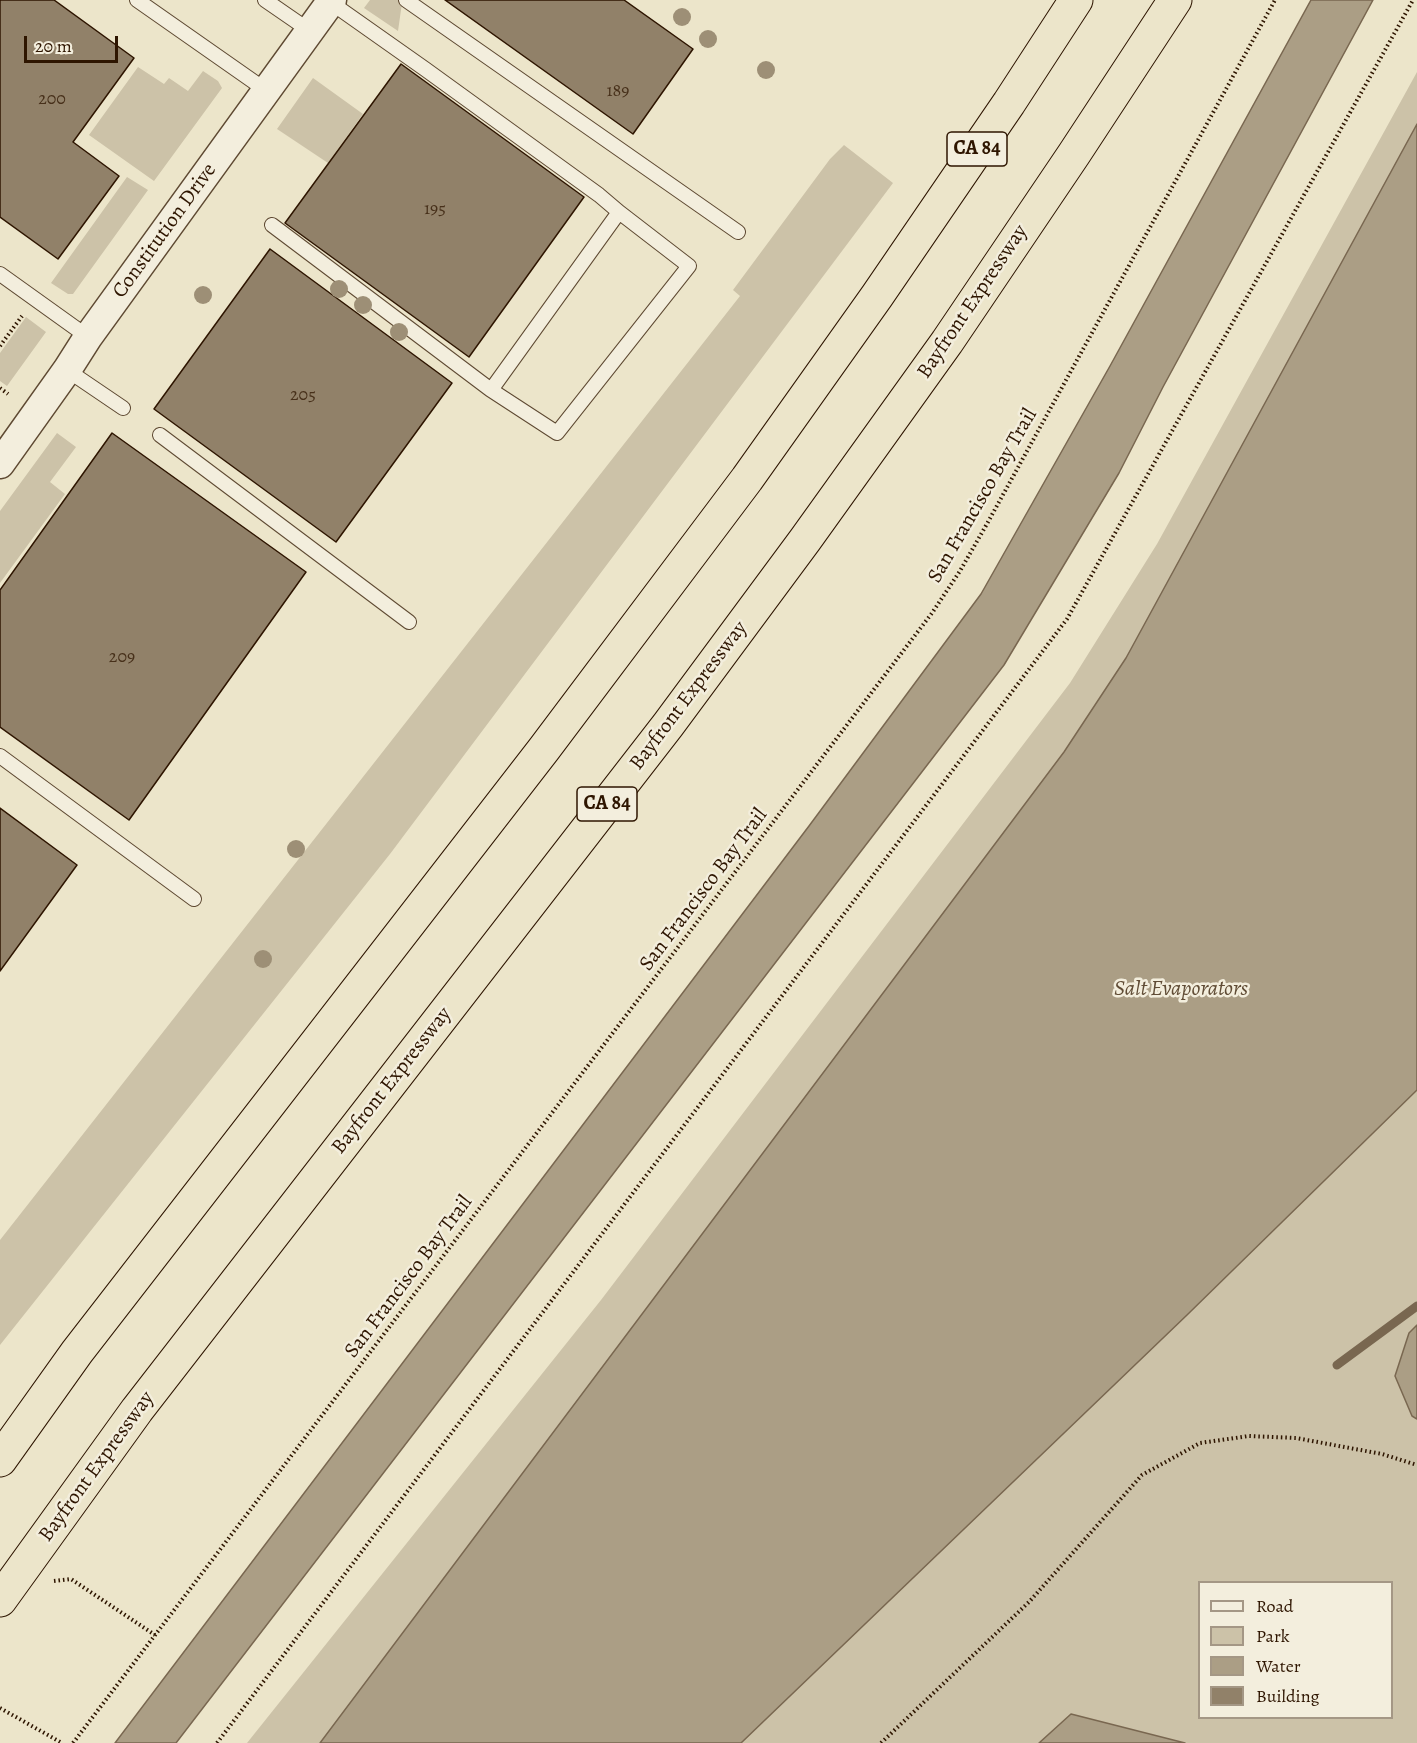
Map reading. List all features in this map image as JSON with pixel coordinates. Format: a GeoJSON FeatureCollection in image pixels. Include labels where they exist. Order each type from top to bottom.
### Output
{"type":"FeatureCollection","features":[{"type":"Feature","properties":{"kind":"highway","name":"CA 84"},"geometry":{"type":"LineString","coordinates":[[0,1460],[77,1352],[544,749],[747,479],[1009,103],[1076,0]]}},
{"type":"Feature","properties":{"kind":"highway","name":"Bayfront Expressway"},"geometry":{"type":"LineString","coordinates":[[3,1590],[137,1410],[660,735],[806,540],[947,342],[1175,0]]}},
{"type":"Feature","properties":{"kind":"street","name":"Constitution Drive"},"geometry":{"type":"LineString","coordinates":[[0,464],[88,337],[331,1]]}},
{"type":"Feature","properties":{"kind":"lane"},"geometry":{"type":"LineString","coordinates":[[137,0],[267,91]]}},
{"type":"Feature","properties":{"kind":"lane"},"geometry":{"type":"LineString","coordinates":[[265,0],[310,31]]}},
{"type":"Feature","properties":{"kind":"lane"},"geometry":{"type":"LineString","coordinates":[[406,0],[738,232]]}},
{"type":"Feature","properties":{"kind":"lane"},"geometry":{"type":"LineString","coordinates":[[272,225],[477,380],[557,433],[689,266],[599,195],[331,1]]}},
{"type":"Feature","properties":{"kind":"lane"},"geometry":{"type":"LineString","coordinates":[[491,390],[619,212]]}},
{"type":"Feature","properties":{"kind":"lane"},"geometry":{"type":"LineString","coordinates":[[0,274],[88,337]]}},
{"type":"Feature","properties":{"kind":"lane"},"geometry":{"type":"LineString","coordinates":[[67,370],[123,408]]}},
{"type":"Feature","properties":{"kind":"lane"},"geometry":{"type":"LineString","coordinates":[[160,435],[409,622]]}},
{"type":"Feature","properties":{"kind":"lane"},"geometry":{"type":"LineString","coordinates":[[0,756],[194,899]]}},
{"type":"Feature","properties":{"kind":"path","name":"San Francisco Bay Trail"},"geometry":{"type":"LineString","coordinates":[[73,1743],[932,614],[988,522],[1275,0]]}},
{"type":"Feature","properties":{"kind":"path"},"geometry":{"type":"LineString","coordinates":[[217,1743],[1067,619],[1413,0]]}},
{"type":"Feature","properties":{"kind":"path"},"geometry":{"type":"LineString","coordinates":[[0,346],[34,299]]}},
{"type":"Feature","properties":{"kind":"path"},"geometry":{"type":"LineString","coordinates":[[0,388],[8,394]]}},
{"type":"Feature","properties":{"kind":"path"},"geometry":{"type":"LineString","coordinates":[[881,1743],[1029,1602],[1142,1475],[1200,1443],[1249,1436],[1296,1438],[1382,1454],[1417,1465]]}},
{"type":"Feature","properties":{"kind":"path"},"geometry":{"type":"LineString","coordinates":[[71,1579],[155,1635]]}},
{"type":"Feature","properties":{"kind":"path"},"geometry":{"type":"LineString","coordinates":[[0,1708],[62,1743]]}},
{"type":"Feature","properties":{"kind":"green space"},"geometry":{"type":"Polygon","coordinates":[[[370,0],[398,0],[402,3],[398,31],[364,8],[370,0]]]}},
{"type":"Feature","properties":{"kind":"green space"},"geometry":{"type":"Polygon","coordinates":[[[138,67],[164,84],[169,78],[188,91],[203,71],[218,81],[222,88],[154,181],[89,135],[138,67]]]}},
{"type":"Feature","properties":{"kind":"green space","name":"Salt Evaporators"},"geometry":{"type":"Polygon","coordinates":[[[1417,72],[1417,1743],[247,1743],[601,1300],[1070,683],[1157,544],[1417,72]]]}},
{"type":"Feature","properties":{"kind":"green space"},"geometry":{"type":"Polygon","coordinates":[[[313,78],[363,114],[328,163],[277,129],[313,78]]]}},
{"type":"Feature","properties":{"kind":"green space"},"geometry":{"type":"Polygon","coordinates":[[[844,145],[893,183],[390,854],[0,1345],[0,1240],[740,296],[733,290],[830,159],[844,145]]]}},
{"type":"Feature","properties":{"kind":"green space"},"geometry":{"type":"Polygon","coordinates":[[[127,177],[148,190],[73,294],[68,294],[51,283],[127,177]]]}},
{"type":"Feature","properties":{"kind":"green space"},"geometry":{"type":"Polygon","coordinates":[[[26,317],[46,332],[7,386],[0,381],[0,353],[26,317]]]}},
{"type":"Feature","properties":{"kind":"green space"},"geometry":{"type":"Polygon","coordinates":[[[57,433],[76,447],[50,482],[65,494],[0,583],[0,511],[57,433]]]}},
{"type":"Feature","properties":{"kind":"water"},"geometry":{"type":"Polygon","coordinates":[[[1311,0],[1373,0],[1163,387],[1119,473],[1004,665],[176,1743],[115,1743],[809,826],[981,594],[1110,366],[1311,0]]]}},
{"type":"Feature","properties":{"kind":"water","name":"Salt Evaporators"},"geometry":{"type":"Polygon","coordinates":[[[1417,124],[1417,1090],[1187,1315],[741,1743],[320,1743],[1064,752],[1126,658],[1417,124]]]}},
{"type":"Feature","properties":{"kind":"water"},"geometry":{"type":"Polygon","coordinates":[[[1417,1325],[1417,1419],[1412,1416],[1395,1376],[1409,1333],[1417,1325]]]}},
{"type":"Feature","properties":{"kind":"water"},"geometry":{"type":"Polygon","coordinates":[[[1071,1714],[1185,1743],[1039,1743],[1071,1714]]]}},
{"type":"Feature","properties":{"kind":"building"},"geometry":{"type":"Polygon","coordinates":[[[0,0],[54,0],[134,58],[73,142],[119,176],[58,259],[0,217],[0,0]]]}},
{"type":"Feature","properties":{"kind":"building"},"geometry":{"type":"Polygon","coordinates":[[[445,0],[624,0],[693,49],[633,134],[445,0]]]}},
{"type":"Feature","properties":{"kind":"building"},"geometry":{"type":"Polygon","coordinates":[[[401,64],[584,197],[469,357],[285,223],[401,64]]]}},
{"type":"Feature","properties":{"kind":"building"},"geometry":{"type":"Polygon","coordinates":[[[270,249],[452,383],[336,542],[154,409],[270,249]]]}},
{"type":"Feature","properties":{"kind":"building"},"geometry":{"type":"Polygon","coordinates":[[[112,433],[306,572],[129,820],[0,727],[0,590],[112,433]]]}},
{"type":"Feature","properties":{"kind":"building"},"geometry":{"type":"Polygon","coordinates":[[[0,808],[77,865],[0,971],[0,808]]]}},
{"type":"Feature","properties":{"kind":"waterway"},"geometry":{"type":"LineString","coordinates":[[1337,1365],[1417,1306]]}}]}
